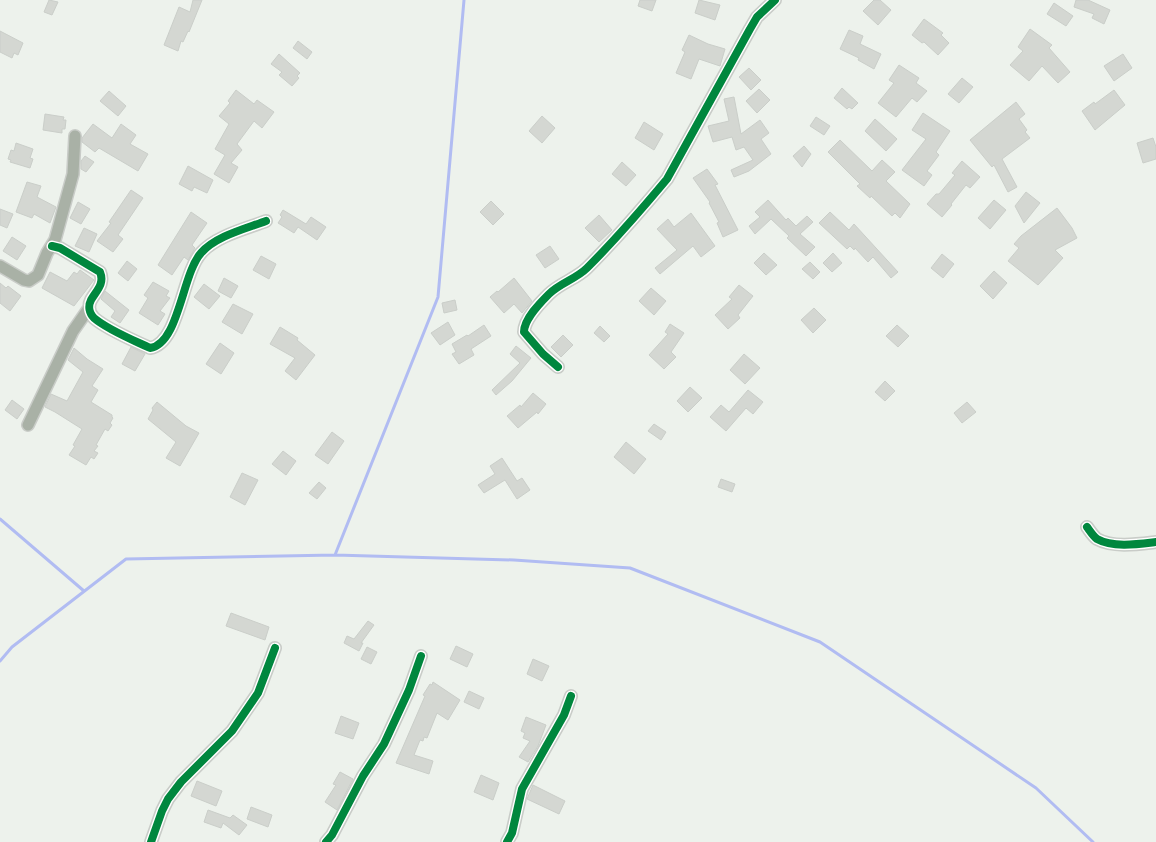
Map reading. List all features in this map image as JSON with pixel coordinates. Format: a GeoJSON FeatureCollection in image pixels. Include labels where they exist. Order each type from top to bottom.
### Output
{"type":"FeatureCollection","features":[{"type":"Feature","properties":{"kind":"street"},"geometry":{"type":"LineString","coordinates":[[558,367],[538,349],[524,332],[526,322],[556,288],[586,269],[650,200],[667,178],[757,17],[775,0]]}},
{"type":"Feature","properties":{"kind":"street"},"geometry":{"type":"LineString","coordinates":[[0,266],[24,280],[29,281],[38,275],[52,246],[66,201],[73,174],[75,136]]}},
{"type":"Feature","properties":{"kind":"street"},"geometry":{"type":"LineString","coordinates":[[89,308],[90,313],[95,318],[124,336],[150,348],[160,345],[177,316],[190,273],[199,255],[205,248],[224,237],[266,221]]}},
{"type":"Feature","properties":{"kind":"street"},"geometry":{"type":"LineString","coordinates":[[28,425],[73,331],[89,308],[90,302],[102,282],[100,272],[60,248],[52,246]]}},
{"type":"Feature","properties":{"kind":"street"},"geometry":{"type":"LineString","coordinates":[[1087,527],[1095,538],[1103,541],[1124,544],[1156,542]]}},
{"type":"Feature","properties":{"kind":"street"},"geometry":{"type":"LineString","coordinates":[[150,842],[168,799],[181,782],[232,731],[258,693],[275,648]]}},
{"type":"Feature","properties":{"kind":"street"},"geometry":{"type":"LineString","coordinates":[[326,842],[332,835],[363,776],[384,744],[409,690],[421,656]]}},
{"type":"Feature","properties":{"kind":"street"},"geometry":{"type":"LineString","coordinates":[[506,842],[512,833],[522,789],[564,716],[571,696]]}},
{"type":"Feature","properties":{"kind":"building"},"geometry":{"type":"Polygon","coordinates":[[[49,0],[58,2],[52,15],[44,12],[49,0]]]}},
{"type":"Feature","properties":{"kind":"building"},"geometry":{"type":"Polygon","coordinates":[[[193,0],[202,0],[189,32],[183,42],[181,41],[178,51],[164,45],[179,7],[190,12],[193,0]]]}},
{"type":"Feature","properties":{"kind":"building"},"geometry":{"type":"Polygon","coordinates":[[[640,0],[656,0],[652,11],[638,6],[640,0]]]}},
{"type":"Feature","properties":{"kind":"building"},"geometry":{"type":"Polygon","coordinates":[[[699,0],[720,5],[715,20],[695,13],[699,0]]]}},
{"type":"Feature","properties":{"kind":"building"},"geometry":{"type":"Polygon","coordinates":[[[874,0],[880,0],[891,10],[878,25],[863,11],[874,0]]]}},
{"type":"Feature","properties":{"kind":"building"},"geometry":{"type":"Polygon","coordinates":[[[1076,0],[1088,0],[1110,10],[1104,24],[1092,18],[1094,14],[1074,7],[1076,0]]]}},
{"type":"Feature","properties":{"kind":"building"},"geometry":{"type":"Polygon","coordinates":[[[1054,3],[1073,16],[1066,26],[1047,14],[1054,3]]]}},
{"type":"Feature","properties":{"kind":"building"},"geometry":{"type":"Polygon","coordinates":[[[924,19],[943,33],[941,35],[949,43],[938,55],[924,42],[922,43],[912,35],[924,19]]]}},
{"type":"Feature","properties":{"kind":"building"},"geometry":{"type":"Polygon","coordinates":[[[1030,29],[1052,45],[1049,48],[1070,72],[1058,83],[1042,66],[1029,81],[1010,65],[1023,51],[1018,47],[1030,29]]]}},
{"type":"Feature","properties":{"kind":"building"},"geometry":{"type":"Polygon","coordinates":[[[849,30],[863,36],[860,44],[881,54],[874,69],[858,60],[859,58],[840,49],[849,30]]]}},
{"type":"Feature","properties":{"kind":"building"},"geometry":{"type":"Polygon","coordinates":[[[0,31],[23,43],[18,55],[14,53],[12,58],[0,52],[0,31]]]}},
{"type":"Feature","properties":{"kind":"building"},"geometry":{"type":"Polygon","coordinates":[[[689,35],[708,44],[725,49],[720,66],[699,59],[691,79],[676,73],[685,52],[682,50],[689,35]]]}},
{"type":"Feature","properties":{"kind":"building"},"geometry":{"type":"Polygon","coordinates":[[[298,41],[312,52],[307,59],[293,48],[298,41]]]}},
{"type":"Feature","properties":{"kind":"building"},"geometry":{"type":"Polygon","coordinates":[[[279,54],[300,73],[297,76],[299,78],[292,86],[279,75],[282,72],[271,64],[279,54]]]}},
{"type":"Feature","properties":{"kind":"building"},"geometry":{"type":"Polygon","coordinates":[[[1123,54],[1132,68],[1114,81],[1104,66],[1123,54]]]}},
{"type":"Feature","properties":{"kind":"building"},"geometry":{"type":"Polygon","coordinates":[[[899,65],[919,78],[916,83],[927,91],[917,102],[912,98],[896,117],[878,103],[894,83],[889,80],[899,65]]]}},
{"type":"Feature","properties":{"kind":"building"},"geometry":{"type":"Polygon","coordinates":[[[749,68],[761,80],[751,90],[739,77],[749,68]]]}},
{"type":"Feature","properties":{"kind":"building"},"geometry":{"type":"Polygon","coordinates":[[[962,78],[973,87],[959,103],[948,94],[962,78]]]}},
{"type":"Feature","properties":{"kind":"building"},"geometry":{"type":"Polygon","coordinates":[[[842,88],[858,103],[852,109],[849,107],[847,109],[834,98],[842,88]]]}},
{"type":"Feature","properties":{"kind":"building"},"geometry":{"type":"Polygon","coordinates":[[[759,89],[770,100],[757,113],[746,101],[759,89]]]}},
{"type":"Feature","properties":{"kind":"building"},"geometry":{"type":"Polygon","coordinates":[[[236,90],[254,104],[257,100],[274,112],[262,128],[254,121],[237,144],[242,150],[231,163],[238,167],[229,183],[214,174],[225,155],[215,149],[229,124],[219,116],[230,103],[228,101],[236,90]]]}},
{"type":"Feature","properties":{"kind":"building"},"geometry":{"type":"Polygon","coordinates":[[[1114,90],[1125,105],[1095,130],[1082,111],[1114,90]]]}},
{"type":"Feature","properties":{"kind":"building"},"geometry":{"type":"Polygon","coordinates":[[[109,91],[126,106],[118,116],[100,101],[109,91]]]}},
{"type":"Feature","properties":{"kind":"building"},"geometry":{"type":"Polygon","coordinates":[[[734,97],[741,134],[760,120],[769,133],[761,139],[771,154],[749,171],[734,177],[731,170],[753,160],[744,147],[736,150],[732,137],[713,142],[708,126],[729,121],[724,99],[734,97]]]}},
{"type":"Feature","properties":{"kind":"building"},"geometry":{"type":"Polygon","coordinates":[[[1016,102],[1025,114],[1019,119],[1030,138],[1002,159],[1017,187],[1008,192],[994,165],[992,167],[970,140],[1016,102]]]}},
{"type":"Feature","properties":{"kind":"building"},"geometry":{"type":"Polygon","coordinates":[[[923,113],[950,131],[936,152],[939,155],[927,171],[932,175],[924,186],[902,170],[926,139],[912,130],[923,113]]]}},
{"type":"Feature","properties":{"kind":"building"},"geometry":{"type":"Polygon","coordinates":[[[45,114],[64,117],[63,120],[66,120],[65,129],[62,129],[62,133],[43,130],[45,114]]]}},
{"type":"Feature","properties":{"kind":"building"},"geometry":{"type":"Polygon","coordinates":[[[542,116],[555,128],[542,143],[529,131],[542,116]]]}},
{"type":"Feature","properties":{"kind":"building"},"geometry":{"type":"Polygon","coordinates":[[[816,117],[830,126],[824,135],[810,126],[816,117]]]}},
{"type":"Feature","properties":{"kind":"building"},"geometry":{"type":"Polygon","coordinates":[[[875,119],[897,139],[886,151],[865,131],[875,119]]]}},
{"type":"Feature","properties":{"kind":"building"},"geometry":{"type":"Polygon","coordinates":[[[644,122],[663,134],[654,150],[635,138],[644,122]]]}},
{"type":"Feature","properties":{"kind":"building"},"geometry":{"type":"Polygon","coordinates":[[[93,124],[112,138],[121,124],[136,135],[130,144],[148,154],[138,171],[99,148],[95,152],[82,142],[82,138],[93,124]]]}},
{"type":"Feature","properties":{"kind":"building"},"geometry":{"type":"Polygon","coordinates":[[[1153,138],[1156,147],[1156,159],[1143,163],[1137,143],[1153,138]]]}},
{"type":"Feature","properties":{"kind":"building"},"geometry":{"type":"Polygon","coordinates":[[[840,140],[872,171],[882,160],[895,172],[886,181],[910,204],[900,218],[895,213],[892,216],[871,196],[870,198],[857,186],[860,184],[828,152],[840,140]]]}},
{"type":"Feature","properties":{"kind":"building"},"geometry":{"type":"Polygon","coordinates":[[[16,143],[33,149],[30,158],[33,159],[30,168],[10,162],[11,160],[8,159],[11,150],[14,151],[16,143]]]}},
{"type":"Feature","properties":{"kind":"building"},"geometry":{"type":"Polygon","coordinates":[[[804,146],[811,154],[802,167],[793,156],[804,146]]]}},
{"type":"Feature","properties":{"kind":"building"},"geometry":{"type":"Polygon","coordinates":[[[85,156],[94,162],[86,172],[81,169],[81,161],[85,156]]]}},
{"type":"Feature","properties":{"kind":"building"},"geometry":{"type":"Polygon","coordinates":[[[962,161],[980,177],[970,188],[966,185],[942,217],[927,204],[936,194],[939,194],[955,175],[952,173],[962,161]]]}},
{"type":"Feature","properties":{"kind":"building"},"geometry":{"type":"Polygon","coordinates":[[[622,162],[636,175],[626,186],[612,174],[622,162]]]}},
{"type":"Feature","properties":{"kind":"building"},"geometry":{"type":"Polygon","coordinates":[[[188,166],[213,180],[207,193],[194,187],[192,191],[179,184],[188,166]]]}},
{"type":"Feature","properties":{"kind":"building"},"geometry":{"type":"Polygon","coordinates":[[[707,169],[718,184],[715,185],[738,230],[723,237],[710,202],[693,178],[707,169]]]}},
{"type":"Feature","properties":{"kind":"building"},"geometry":{"type":"Polygon","coordinates":[[[27,182],[41,186],[37,197],[56,207],[50,223],[34,214],[32,218],[16,212],[27,182]]]}},
{"type":"Feature","properties":{"kind":"building"},"geometry":{"type":"Polygon","coordinates":[[[131,190],[143,198],[118,235],[123,239],[113,252],[97,241],[111,223],[109,222],[131,190]]]}},
{"type":"Feature","properties":{"kind":"building"},"geometry":{"type":"Polygon","coordinates":[[[1026,192],[1040,203],[1024,223],[1015,206],[1026,192]]]}},
{"type":"Feature","properties":{"kind":"building"},"geometry":{"type":"Polygon","coordinates":[[[768,200],[786,220],[788,218],[796,226],[807,216],[813,222],[800,234],[815,247],[806,256],[771,219],[755,234],[749,226],[760,217],[755,212],[768,200]]]}},
{"type":"Feature","properties":{"kind":"building"},"geometry":{"type":"Polygon","coordinates":[[[994,200],[1006,210],[990,229],[978,218],[994,200]]]}},
{"type":"Feature","properties":{"kind":"building"},"geometry":{"type":"Polygon","coordinates":[[[491,201],[504,214],[493,225],[480,212],[491,201]]]}},
{"type":"Feature","properties":{"kind":"building"},"geometry":{"type":"Polygon","coordinates":[[[78,202],[90,209],[81,224],[70,218],[78,202]]]}},
{"type":"Feature","properties":{"kind":"building"},"geometry":{"type":"Polygon","coordinates":[[[1057,208],[1077,238],[1055,250],[1063,258],[1038,285],[1008,261],[1019,248],[1014,244],[1021,236],[1057,208]]]}},
{"type":"Feature","properties":{"kind":"building"},"geometry":{"type":"Polygon","coordinates":[[[0,209],[13,214],[7,228],[0,225],[0,209]]]}},
{"type":"Feature","properties":{"kind":"building"},"geometry":{"type":"Polygon","coordinates":[[[283,210],[306,224],[311,217],[326,227],[317,240],[298,227],[294,233],[278,223],[282,217],[280,215],[283,210]]]}},
{"type":"Feature","properties":{"kind":"building"},"geometry":{"type":"Polygon","coordinates":[[[191,212],[207,223],[192,245],[195,248],[188,260],[184,257],[172,275],[158,265],[191,212]]]}},
{"type":"Feature","properties":{"kind":"building"},"geometry":{"type":"Polygon","coordinates":[[[830,212],[849,230],[854,224],[898,272],[891,278],[873,257],[868,262],[855,248],[854,250],[850,246],[847,249],[819,223],[830,212]]]}},
{"type":"Feature","properties":{"kind":"building"},"geometry":{"type":"Polygon","coordinates":[[[691,213],[715,246],[701,257],[693,246],[660,274],[655,268],[677,250],[657,229],[668,219],[674,227],[691,213]]]}},
{"type":"Feature","properties":{"kind":"building"},"geometry":{"type":"Polygon","coordinates":[[[599,215],[612,230],[599,242],[585,228],[599,215]]]}},
{"type":"Feature","properties":{"kind":"building"},"geometry":{"type":"Polygon","coordinates":[[[84,228],[97,234],[89,252],[75,246],[84,228]]]}},
{"type":"Feature","properties":{"kind":"building"},"geometry":{"type":"Polygon","coordinates":[[[12,237],[26,246],[17,260],[3,251],[12,237]]]}},
{"type":"Feature","properties":{"kind":"building"},"geometry":{"type":"Polygon","coordinates":[[[550,246],[559,259],[545,268],[536,255],[550,246]]]}},
{"type":"Feature","properties":{"kind":"building"},"geometry":{"type":"Polygon","coordinates":[[[764,253],[777,265],[766,275],[754,263],[764,253]]]}},
{"type":"Feature","properties":{"kind":"building"},"geometry":{"type":"Polygon","coordinates":[[[833,253],[842,263],[832,272],[823,263],[833,253]]]}},
{"type":"Feature","properties":{"kind":"building"},"geometry":{"type":"Polygon","coordinates":[[[942,254],[954,264],[943,278],[931,268],[942,254]]]}},
{"type":"Feature","properties":{"kind":"building"},"geometry":{"type":"Polygon","coordinates":[[[261,256],[276,264],[269,279],[253,270],[261,256]]]}},
{"type":"Feature","properties":{"kind":"building"},"geometry":{"type":"Polygon","coordinates":[[[127,261],[137,269],[128,281],[118,273],[127,261]]]}},
{"type":"Feature","properties":{"kind":"building"},"geometry":{"type":"Polygon","coordinates":[[[810,262],[820,272],[813,279],[802,269],[810,262]]]}},
{"type":"Feature","properties":{"kind":"building"},"geometry":{"type":"Polygon","coordinates":[[[80,270],[94,280],[74,306],[42,288],[50,272],[67,281],[74,272],[77,274],[80,270]]]}},
{"type":"Feature","properties":{"kind":"building"},"geometry":{"type":"Polygon","coordinates":[[[994,271],[1007,283],[993,299],[980,286],[994,271]]]}},
{"type":"Feature","properties":{"kind":"building"},"geometry":{"type":"Polygon","coordinates":[[[224,278],[238,286],[231,298],[218,291],[224,278]]]}},
{"type":"Feature","properties":{"kind":"building"},"geometry":{"type":"Polygon","coordinates":[[[514,278],[532,301],[522,313],[514,304],[504,313],[490,297],[514,278]]]}},
{"type":"Feature","properties":{"kind":"building"},"geometry":{"type":"Polygon","coordinates":[[[153,282],[169,291],[166,296],[170,298],[160,311],[165,314],[158,325],[139,313],[148,298],[144,295],[153,282]]]}},
{"type":"Feature","properties":{"kind":"building"},"geometry":{"type":"Polygon","coordinates":[[[0,283],[6,288],[8,286],[21,296],[10,311],[0,303],[0,283]]]}},
{"type":"Feature","properties":{"kind":"building"},"geometry":{"type":"Polygon","coordinates":[[[204,284],[220,296],[209,309],[194,297],[204,284]]]}},
{"type":"Feature","properties":{"kind":"building"},"geometry":{"type":"Polygon","coordinates":[[[739,285],[753,296],[738,315],[740,318],[728,329],[715,315],[732,299],[729,297],[739,285]]]}},
{"type":"Feature","properties":{"kind":"building"},"geometry":{"type":"Polygon","coordinates":[[[651,288],[666,301],[654,315],[639,301],[651,288]]]}},
{"type":"Feature","properties":{"kind":"building"},"geometry":{"type":"Polygon","coordinates":[[[105,291],[129,310],[120,323],[111,317],[115,311],[101,299],[105,291]]]}},
{"type":"Feature","properties":{"kind":"building"},"geometry":{"type":"Polygon","coordinates":[[[455,300],[457,310],[444,313],[442,303],[455,300]]]}},
{"type":"Feature","properties":{"kind":"building"},"geometry":{"type":"Polygon","coordinates":[[[233,304],[253,314],[242,334],[222,322],[233,304]]]}},
{"type":"Feature","properties":{"kind":"building"},"geometry":{"type":"Polygon","coordinates":[[[814,308],[826,320],[813,333],[801,320],[814,308]]]}},
{"type":"Feature","properties":{"kind":"building"},"geometry":{"type":"Polygon","coordinates":[[[448,322],[455,335],[440,345],[431,333],[448,322]]]}},
{"type":"Feature","properties":{"kind":"building"},"geometry":{"type":"Polygon","coordinates":[[[670,324],[684,333],[671,352],[676,357],[664,369],[649,355],[668,334],[665,332],[670,324]]]}},
{"type":"Feature","properties":{"kind":"building"},"geometry":{"type":"Polygon","coordinates":[[[484,325],[491,336],[471,349],[474,355],[459,364],[452,354],[456,352],[452,344],[484,325]]]}},
{"type":"Feature","properties":{"kind":"building"},"geometry":{"type":"Polygon","coordinates":[[[897,325],[909,336],[898,347],[886,336],[897,325]]]}},
{"type":"Feature","properties":{"kind":"building"},"geometry":{"type":"Polygon","coordinates":[[[600,326],[610,336],[604,342],[594,333],[600,326]]]}},
{"type":"Feature","properties":{"kind":"building"},"geometry":{"type":"Polygon","coordinates":[[[280,327],[298,338],[297,340],[315,355],[296,380],[285,371],[295,358],[270,344],[280,327]]]}},
{"type":"Feature","properties":{"kind":"building"},"geometry":{"type":"Polygon","coordinates":[[[563,335],[573,345],[561,357],[551,347],[563,335]]]}},
{"type":"Feature","properties":{"kind":"building"},"geometry":{"type":"Polygon","coordinates":[[[220,343],[234,353],[221,374],[206,364],[220,343]]]}},
{"type":"Feature","properties":{"kind":"building"},"geometry":{"type":"Polygon","coordinates":[[[516,346],[531,358],[512,381],[496,395],[492,390],[520,363],[510,354],[516,346]]]}},
{"type":"Feature","properties":{"kind":"building"},"geometry":{"type":"Polygon","coordinates":[[[131,347],[145,354],[135,371],[122,364],[131,347]]]}},
{"type":"Feature","properties":{"kind":"building"},"geometry":{"type":"Polygon","coordinates":[[[74,348],[103,369],[92,386],[98,390],[91,402],[112,415],[113,418],[110,423],[112,425],[108,431],[105,429],[96,445],[98,446],[94,451],[98,453],[94,459],[91,457],[86,465],[69,455],[82,429],[45,407],[51,394],[67,401],[83,372],[68,360],[74,348]]]}},
{"type":"Feature","properties":{"kind":"building"},"geometry":{"type":"Polygon","coordinates":[[[744,354],[760,368],[745,384],[730,370],[744,354]]]}},
{"type":"Feature","properties":{"kind":"building"},"geometry":{"type":"Polygon","coordinates":[[[885,381],[895,391],[885,401],[875,392],[885,381]]]}},
{"type":"Feature","properties":{"kind":"building"},"geometry":{"type":"Polygon","coordinates":[[[690,387],[702,398],[688,412],[677,401],[690,387]]]}},
{"type":"Feature","properties":{"kind":"building"},"geometry":{"type":"Polygon","coordinates":[[[748,390],[763,402],[753,414],[746,408],[726,431],[710,417],[721,405],[729,412],[748,390]]]}},
{"type":"Feature","properties":{"kind":"building"},"geometry":{"type":"Polygon","coordinates":[[[533,393],[546,404],[538,414],[537,412],[518,428],[507,416],[520,405],[521,407],[533,393]]]}},
{"type":"Feature","properties":{"kind":"building"},"geometry":{"type":"Polygon","coordinates":[[[12,400],[24,409],[17,419],[5,410],[12,400]]]}},
{"type":"Feature","properties":{"kind":"building"},"geometry":{"type":"Polygon","coordinates":[[[157,402],[186,426],[199,433],[180,466],[166,458],[176,442],[148,419],[153,410],[152,408],[157,402]]]}},
{"type":"Feature","properties":{"kind":"building"},"geometry":{"type":"Polygon","coordinates":[[[967,402],[976,412],[962,423],[954,413],[967,402]]]}},
{"type":"Feature","properties":{"kind":"building"},"geometry":{"type":"Polygon","coordinates":[[[654,424],[666,432],[661,440],[648,431],[654,424]]]}},
{"type":"Feature","properties":{"kind":"building"},"geometry":{"type":"Polygon","coordinates":[[[332,432],[344,441],[328,464],[315,455],[332,432]]]}},
{"type":"Feature","properties":{"kind":"building"},"geometry":{"type":"Polygon","coordinates":[[[626,442],[646,459],[634,474],[614,457],[626,442]]]}},
{"type":"Feature","properties":{"kind":"building"},"geometry":{"type":"Polygon","coordinates":[[[283,451],[296,461],[286,475],[272,464],[283,451]]]}},
{"type":"Feature","properties":{"kind":"building"},"geometry":{"type":"Polygon","coordinates":[[[502,458],[517,481],[522,478],[530,490],[517,499],[505,480],[484,493],[478,485],[495,474],[490,466],[502,458]]]}},
{"type":"Feature","properties":{"kind":"building"},"geometry":{"type":"Polygon","coordinates":[[[242,473],[258,480],[245,505],[230,497],[242,473]]]}},
{"type":"Feature","properties":{"kind":"building"},"geometry":{"type":"Polygon","coordinates":[[[721,479],[735,484],[732,492],[718,487],[721,479]]]}},
{"type":"Feature","properties":{"kind":"building"},"geometry":{"type":"Polygon","coordinates":[[[319,482],[326,488],[317,499],[309,493],[319,482]]]}},
{"type":"Feature","properties":{"kind":"building"},"geometry":{"type":"Polygon","coordinates":[[[231,613],[269,627],[265,640],[226,626],[231,613]]]}},
{"type":"Feature","properties":{"kind":"building"},"geometry":{"type":"Polygon","coordinates":[[[368,621],[374,625],[361,643],[363,643],[359,651],[344,643],[347,636],[354,639],[368,621]]]}},
{"type":"Feature","properties":{"kind":"building"},"geometry":{"type":"Polygon","coordinates":[[[456,646],[473,654],[467,667],[450,659],[456,646]]]}},
{"type":"Feature","properties":{"kind":"building"},"geometry":{"type":"Polygon","coordinates":[[[367,647],[377,652],[371,664],[361,659],[367,647]]]}},
{"type":"Feature","properties":{"kind":"building"},"geometry":{"type":"Polygon","coordinates":[[[533,659],[549,666],[542,681],[527,674],[533,659]]]}},
{"type":"Feature","properties":{"kind":"building"},"geometry":{"type":"Polygon","coordinates":[[[433,682],[460,700],[448,720],[437,713],[427,738],[424,737],[423,741],[420,740],[414,755],[433,761],[429,774],[396,763],[425,696],[423,695],[433,682]]]}},
{"type":"Feature","properties":{"kind":"building"},"geometry":{"type":"Polygon","coordinates":[[[469,691],[484,698],[479,709],[464,702],[469,691]]]}},
{"type":"Feature","properties":{"kind":"building"},"geometry":{"type":"Polygon","coordinates":[[[341,716],[359,723],[353,739],[335,733],[341,716]]]}},
{"type":"Feature","properties":{"kind":"building"},"geometry":{"type":"Polygon","coordinates":[[[526,717],[546,725],[538,746],[528,762],[519,757],[530,741],[523,738],[525,733],[521,731],[526,717]]]}},
{"type":"Feature","properties":{"kind":"building"},"geometry":{"type":"Polygon","coordinates":[[[340,772],[353,779],[337,810],[325,802],[336,785],[333,784],[340,772]]]}},
{"type":"Feature","properties":{"kind":"building"},"geometry":{"type":"Polygon","coordinates":[[[481,775],[499,783],[493,800],[474,792],[481,775]]]}},
{"type":"Feature","properties":{"kind":"building"},"geometry":{"type":"Polygon","coordinates":[[[197,781],[222,791],[216,806],[191,796],[197,781]]]}},
{"type":"Feature","properties":{"kind":"building"},"geometry":{"type":"Polygon","coordinates":[[[533,785],[565,801],[559,814],[527,799],[533,785]]]}},
{"type":"Feature","properties":{"kind":"building"},"geometry":{"type":"Polygon","coordinates":[[[251,807],[272,815],[268,827],[247,819],[251,807]]]}},
{"type":"Feature","properties":{"kind":"building"},"geometry":{"type":"Polygon","coordinates":[[[208,810],[230,818],[233,815],[247,825],[239,835],[223,823],[221,828],[204,822],[208,810]]]}},
{"type":"Feature","properties":{"kind":"waterway"},"geometry":{"type":"LineString","coordinates":[[335,555],[438,297],[464,0]]}},
{"type":"Feature","properties":{"kind":"waterway"},"geometry":{"type":"LineString","coordinates":[[0,519],[84,591]]}},
{"type":"Feature","properties":{"kind":"waterway"},"geometry":{"type":"LineString","coordinates":[[0,661],[12,647],[126,559],[335,555],[514,560],[630,568],[820,642],[1036,788],[1093,842]]}},
{"type":"Feature","properties":{"kind":"cycle path"},"geometry":{"type":"LineString","coordinates":[[558,367],[543,354],[524,332],[527,322],[541,302],[553,290],[587,268],[667,179],[757,17],[775,0]]}},
{"type":"Feature","properties":{"kind":"cycle path"},"geometry":{"type":"LineString","coordinates":[[52,246],[60,248],[100,272],[101,284],[90,305],[92,316],[113,331],[150,348],[160,344],[168,334],[174,322],[189,276],[201,253],[207,247],[223,238],[266,221]]}},
{"type":"Feature","properties":{"kind":"cycle path"},"geometry":{"type":"LineString","coordinates":[[1087,527],[1097,539],[1111,544],[1126,545],[1156,542]]}},
{"type":"Feature","properties":{"kind":"cycle path"},"geometry":{"type":"LineString","coordinates":[[151,842],[168,799],[181,782],[232,731],[258,693],[275,648]]}},
{"type":"Feature","properties":{"kind":"cycle path"},"geometry":{"type":"LineString","coordinates":[[326,842],[332,835],[363,776],[384,744],[409,690],[421,656]]}},
{"type":"Feature","properties":{"kind":"cycle path"},"geometry":{"type":"LineString","coordinates":[[507,842],[512,833],[522,789],[564,715],[571,696]]}}]}
